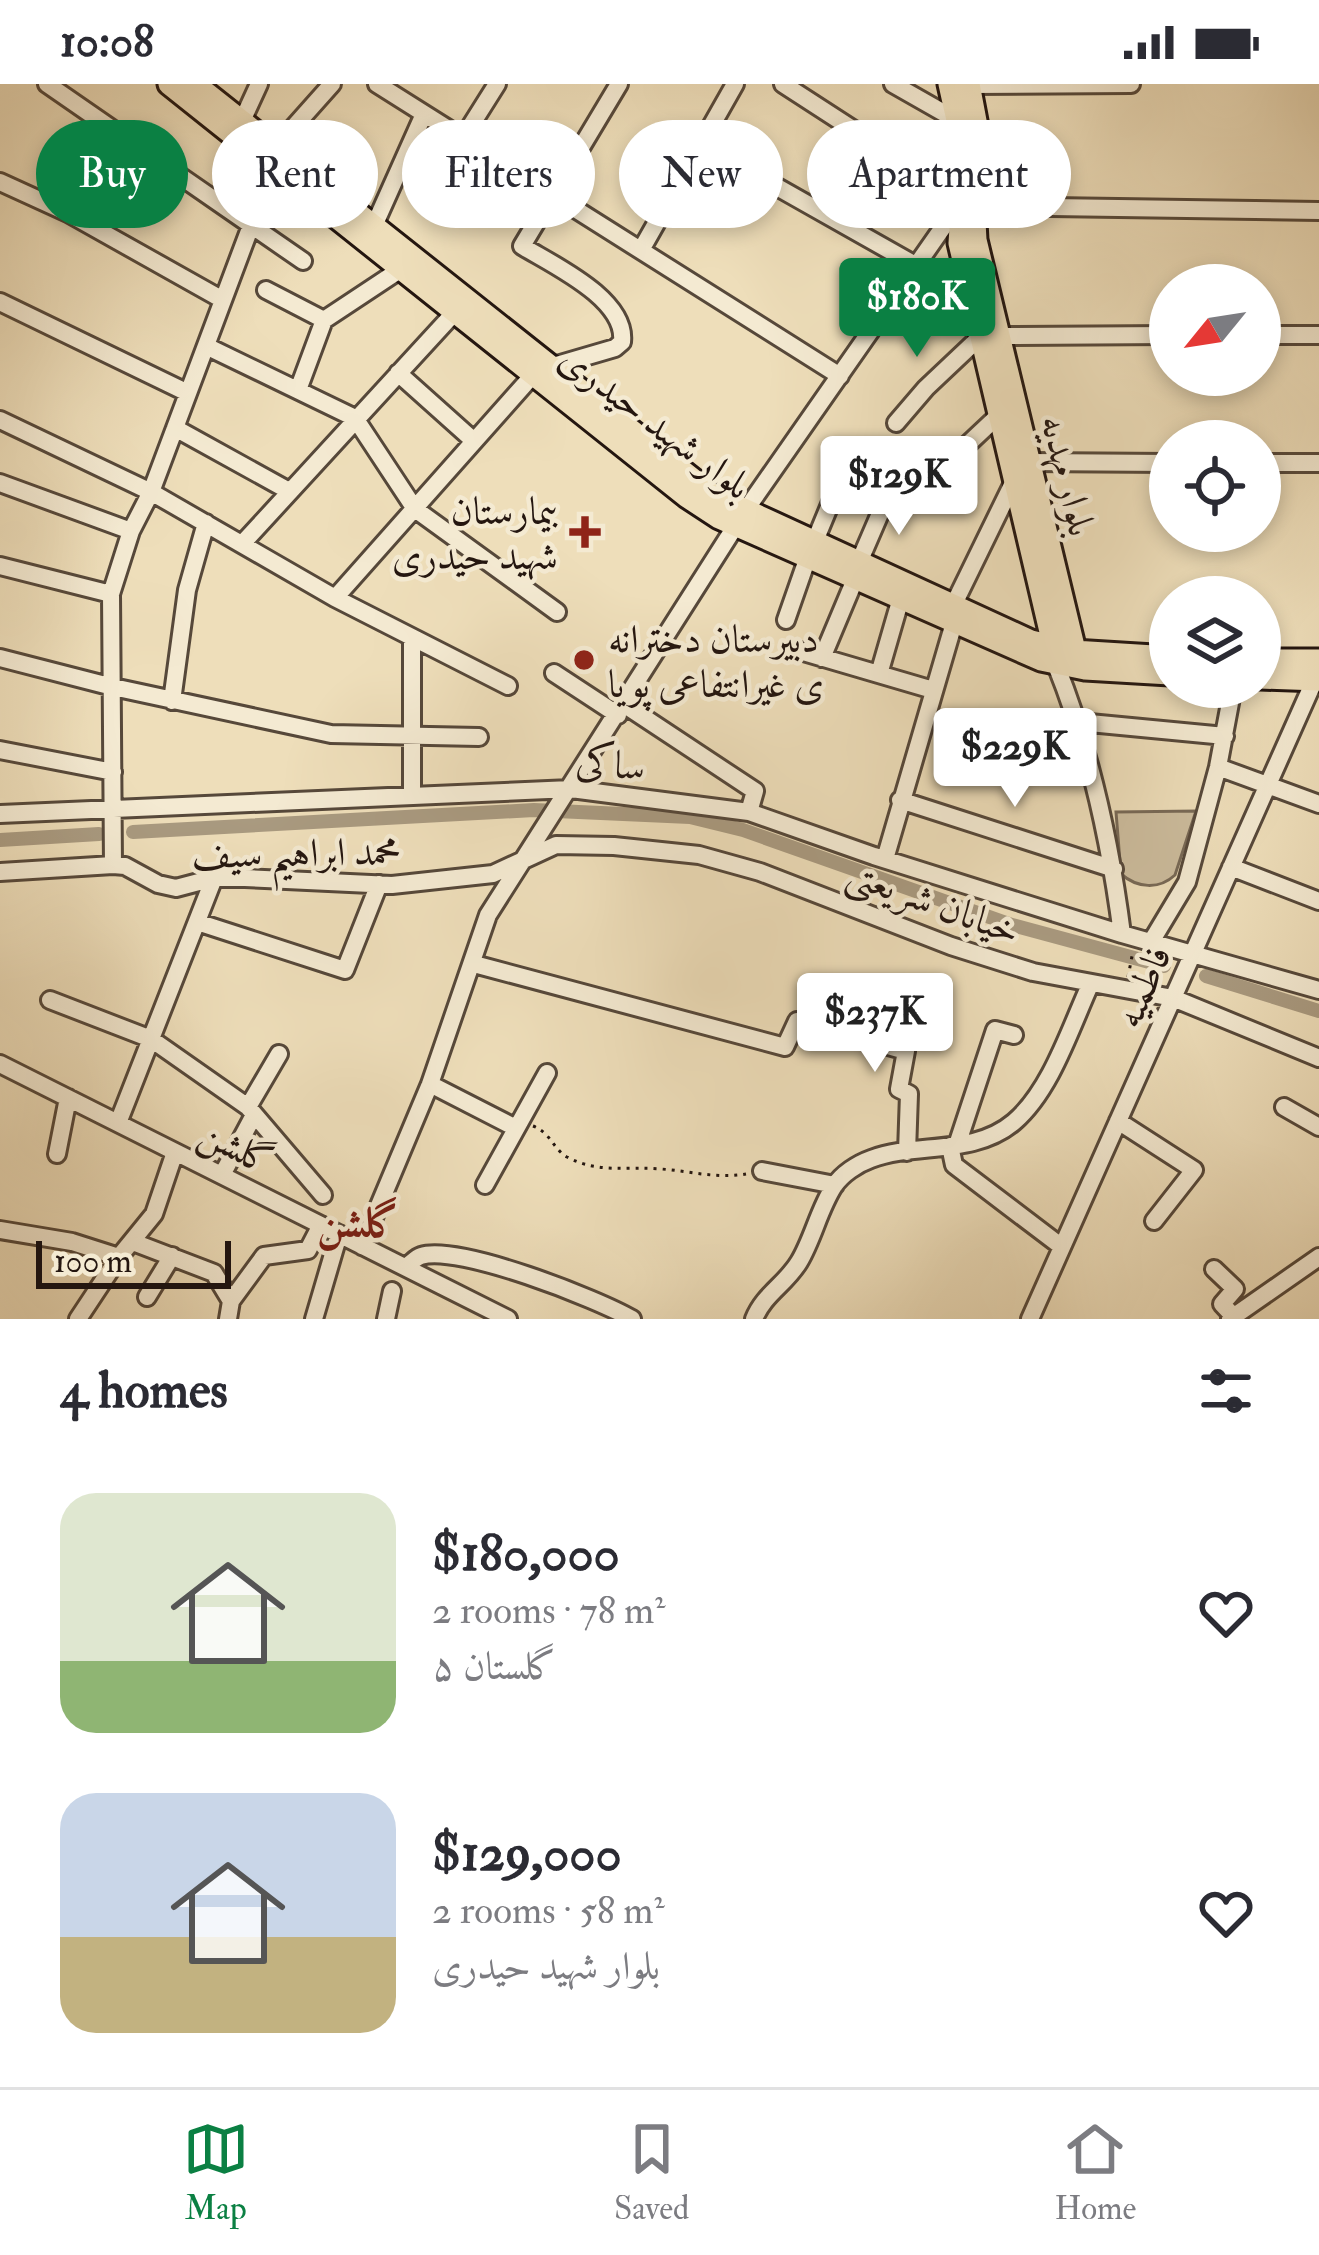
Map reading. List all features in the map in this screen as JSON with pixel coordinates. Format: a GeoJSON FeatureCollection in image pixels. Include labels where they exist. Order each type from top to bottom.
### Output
{"type":"FeatureCollection","features":[{"type":"Feature","properties":{"kind":"main road","name":"بلوار شهید حیدری"},"geometry":{"type":"LineString","coordinates":[[169,84],[223,120]]}},
{"type":"Feature","properties":{"kind":"main road","name":"بلوار شهید حیدری"},"geometry":{"type":"LineString","coordinates":[[195,84],[241,120]]}},
{"type":"Feature","properties":{"kind":"main road","name":"بلوار مهدیه"},"geometry":{"type":"LineString","coordinates":[[949,84],[958,120]]}},
{"type":"Feature","properties":{"kind":"main road","name":"بلوار مهدیه"},"geometry":{"type":"LineString","coordinates":[[970,85],[976,120]]}},
{"type":"Feature","properties":{"kind":"main road","name":"بلوار شهید حیدری"},"geometry":{"type":"LineString","coordinates":[[356,228],[455,312],[741,519],[954,613]]}},
{"type":"Feature","properties":{"kind":"main road","name":"بلوار شهید حیدری"},"geometry":{"type":"LineString","coordinates":[[376,228],[542,371]]}},
{"type":"Feature","properties":{"kind":"main road","name":"بلوار مهدیه"},"geometry":{"type":"LineString","coordinates":[[960,228],[1066,658]]}},
{"type":"Feature","properties":{"kind":"main road","name":"بلوار مهدیه"},"geometry":{"type":"LineString","coordinates":[[989,336],[1000,413],[1022,470]]}},
{"type":"Feature","properties":{"kind":"main road","name":"بلوار شهید حیدری"},"geometry":{"type":"LineString","coordinates":[[858,569],[901,598],[954,613],[1066,658],[1149,671]]}},
{"type":"Feature","properties":{"kind":"main road","name":"بلوار شهید حیدری"},"geometry":{"type":"LineString","coordinates":[[1066,658],[1149,657]]}},
{"type":"Feature","properties":{"kind":"main road"},"geometry":{"type":"LineString","coordinates":[[1281,664],[1318,672]]}},
{"type":"Feature","properties":{"kind":"main road"},"geometry":{"type":"LineString","coordinates":[[1281,676],[1318,672]]}},
{"type":"Feature","properties":{"kind":"street"},"geometry":{"type":"LineString","coordinates":[[47,84],[212,197]]}},
{"type":"Feature","properties":{"kind":"street"},"geometry":{"type":"LineString","coordinates":[[242,120],[259,84]]}},
{"type":"Feature","properties":{"kind":"street"},"geometry":{"type":"LineString","coordinates":[[304,120],[332,84]]}},
{"type":"Feature","properties":{"kind":"street"},"geometry":{"type":"LineString","coordinates":[[377,84],[434,120]]}},
{"type":"Feature","properties":{"kind":"street"},"geometry":{"type":"LineString","coordinates":[[595,126],[620,84]]}},
{"type":"Feature","properties":{"kind":"street"},"geometry":{"type":"LineString","coordinates":[[715,120],[735,84]]}},
{"type":"Feature","properties":{"kind":"street"},"geometry":{"type":"LineString","coordinates":[[783,84],[840,120]]}},
{"type":"Feature","properties":{"kind":"street"},"geometry":{"type":"LineString","coordinates":[[893,84],[956,120]]}},
{"type":"Feature","properties":{"kind":"street"},"geometry":{"type":"LineString","coordinates":[[970,85],[1131,84]]}},
{"type":"Feature","properties":{"kind":"street"},"geometry":{"type":"LineString","coordinates":[[473,120],[491,87]]}},
{"type":"Feature","properties":{"kind":"street"},"geometry":{"type":"LineString","coordinates":[[378,217],[424,114]]}},
{"type":"Feature","properties":{"kind":"street"},"geometry":{"type":"LineString","coordinates":[[0,182],[223,300]]}},
{"type":"Feature","properties":{"kind":"street"},"geometry":{"type":"LineString","coordinates":[[783,190],[917,266]]}},
{"type":"Feature","properties":{"kind":"street"},"geometry":{"type":"LineString","coordinates":[[1071,205],[1319,211]]}},
{"type":"Feature","properties":{"kind":"street"},"geometry":{"type":"LineString","coordinates":[[595,221],[840,376]]}},
{"type":"Feature","properties":{"kind":"street"},"geometry":{"type":"LineString","coordinates":[[113,865],[111,593],[250,228]]}},
{"type":"Feature","properties":{"kind":"street"},"geometry":{"type":"LineString","coordinates":[[258,228],[303,261]]}},
{"type":"Feature","properties":{"kind":"street"},"geometry":{"type":"LineString","coordinates":[[335,598],[542,371],[622,342],[623,332],[604,301],[522,247],[534,228]]}},
{"type":"Feature","properties":{"kind":"street"},"geometry":{"type":"LineString","coordinates":[[641,250],[653,228]]}},
{"type":"Feature","properties":{"kind":"street"},"geometry":{"type":"LineString","coordinates":[[362,1246],[430,1084],[488,915],[741,519],[917,266],[949,228]]}},
{"type":"Feature","properties":{"kind":"street"},"geometry":{"type":"LineString","coordinates":[[298,390],[324,320],[400,268]]}},
{"type":"Feature","properties":{"kind":"street"},"geometry":{"type":"LineString","coordinates":[[266,290],[324,320]]}},
{"type":"Feature","properties":{"kind":"street"},"geometry":{"type":"LineString","coordinates":[[0,302],[188,393]]}},
{"type":"Feature","properties":{"kind":"street"},"geometry":{"type":"LineString","coordinates":[[242,544],[455,312]]}},
{"type":"Feature","properties":{"kind":"street"},"geometry":{"type":"LineString","coordinates":[[896,423],[926,388],[989,336],[1149,335]]}},
{"type":"Feature","properties":{"kind":"street"},"geometry":{"type":"LineString","coordinates":[[1281,335],[1319,335]]}},
{"type":"Feature","properties":{"kind":"street"},"geometry":{"type":"LineString","coordinates":[[206,346],[355,418],[415,509],[557,612]]}},
{"type":"Feature","properties":{"kind":"street"},"geometry":{"type":"LineString","coordinates":[[398,373],[475,441]]}},
{"type":"Feature","properties":{"kind":"street"},"geometry":{"type":"LineString","coordinates":[[934,476],[1000,413]]}},
{"type":"Feature","properties":{"kind":"street"},"geometry":{"type":"LineString","coordinates":[[0,420],[151,492],[335,598],[508,686]]}},
{"type":"Feature","properties":{"kind":"street"},"geometry":{"type":"LineString","coordinates":[[175,428],[289,490]]}},
{"type":"Feature","properties":{"kind":"street"},"geometry":{"type":"LineString","coordinates":[[786,620],[850,456]]}},
{"type":"Feature","properties":{"kind":"street"},"geometry":{"type":"LineString","coordinates":[[1281,463],[1319,464]]}},
{"type":"Feature","properties":{"kind":"street"},"geometry":{"type":"LineString","coordinates":[[878,862],[954,613],[1022,470],[1149,464]]}},
{"type":"Feature","properties":{"kind":"street"},"geometry":{"type":"LineString","coordinates":[[0,483],[131,531]]}},
{"type":"Feature","properties":{"kind":"street"},"geometry":{"type":"LineString","coordinates":[[823,658],[889,495]]}},
{"type":"Feature","properties":{"kind":"street"},"geometry":{"type":"LineString","coordinates":[[172,700],[187,590],[206,523]]}},
{"type":"Feature","properties":{"kind":"street"},"geometry":{"type":"LineString","coordinates":[[0,566],[111,593]]}},
{"type":"Feature","properties":{"kind":"street"},"geometry":{"type":"LineString","coordinates":[[879,674],[901,598]]}},
{"type":"Feature","properties":{"kind":"street"},"geometry":{"type":"LineString","coordinates":[[412,638],[412,796]]}},
{"type":"Feature","properties":{"kind":"street"},"geometry":{"type":"LineString","coordinates":[[800,651],[933,690]]}},
{"type":"Feature","properties":{"kind":"street"},"geometry":{"type":"LineString","coordinates":[[0,658],[331,734],[479,737]]}},
{"type":"Feature","properties":{"kind":"street"},"geometry":{"type":"LineString","coordinates":[[1066,658],[1114,869],[1122,934]]}},
{"type":"Feature","properties":{"kind":"street","name":"فاطمیه"},"geometry":{"type":"LineString","coordinates":[[1030,1319],[1318,672]]}},
{"type":"Feature","properties":{"kind":"street"},"geometry":{"type":"LineString","coordinates":[[554,673],[755,791],[749,812]]}},
{"type":"Feature","properties":{"kind":"street"},"geometry":{"type":"LineString","coordinates":[[1150,942],[1187,882],[1230,708]]}},
{"type":"Feature","properties":{"kind":"street"},"geometry":{"type":"LineString","coordinates":[[1079,722],[1225,736]]}},
{"type":"Feature","properties":{"kind":"street"},"geometry":{"type":"LineString","coordinates":[[0,749],[113,772]]}},
{"type":"Feature","properties":{"kind":"street"},"geometry":{"type":"LineString","coordinates":[[1218,767],[1319,804]]}},
{"type":"Feature","properties":{"kind":"street","name":"ساکی"},"geometry":{"type":"LineString","coordinates":[[0,814],[567,794],[749,812],[878,862],[1319,991]]}},
{"type":"Feature","properties":{"kind":"street"},"geometry":{"type":"LineString","coordinates":[[899,800],[1114,869]]}},
{"type":"Feature","properties":{"kind":"street","name":"خیابان شریعتی"},"geometry":{"type":"LineString","coordinates":[[523,861],[556,845],[699,855],[760,872],[951,946],[1090,985],[1173,998],[1319,1058]]}},
{"type":"Feature","properties":{"kind":"street","name":"محمد ابراهیم سیف"},"geometry":{"type":"LineString","coordinates":[[0,872],[125,866],[158,884],[176,887],[214,878],[442,883],[493,874],[523,861]]}},
{"type":"Feature","properties":{"kind":"street"},"geometry":{"type":"LineString","coordinates":[[1231,867],[1319,901]]}},
{"type":"Feature","properties":{"kind":"street"},"geometry":{"type":"LineString","coordinates":[[118,1123],[214,878]]}},
{"type":"Feature","properties":{"kind":"street"},"geometry":{"type":"LineString","coordinates":[[197,922],[345,970],[379,884]]}},
{"type":"Feature","properties":{"kind":"street"},"geometry":{"type":"LineString","coordinates":[[474,964],[785,1047],[797,1021],[906,1052],[899,1089],[909,1094],[907,1152]]}},
{"type":"Feature","properties":{"kind":"street"},"geometry":{"type":"LineString","coordinates":[[754,1319],[763,1298],[783,1285],[797,1266],[835,1185],[853,1168],[870,1159],[995,1134],[1027,1108],[1090,985]]}},
{"type":"Feature","properties":{"kind":"street"},"geometry":{"type":"LineString","coordinates":[[50,1000],[152,1040],[251,1111],[323,1195]]}},
{"type":"Feature","properties":{"kind":"street"},"geometry":{"type":"LineString","coordinates":[[1014,1035],[995,1030],[954,1145],[954,1165],[1062,1247]]}},
{"type":"Feature","properties":{"kind":"street"},"geometry":{"type":"LineString","coordinates":[[222,1175],[279,1054]]}},
{"type":"Feature","properties":{"kind":"street","name":"گلشن"},"geometry":{"type":"LineString","coordinates":[[0,1064],[508,1319]]}},
{"type":"Feature","properties":{"kind":"street"},"geometry":{"type":"LineString","coordinates":[[484,1185],[547,1073]]}},
{"type":"Feature","properties":{"kind":"street"},"geometry":{"type":"LineString","coordinates":[[430,1084],[518,1125]]}},
{"type":"Feature","properties":{"kind":"street"},"geometry":{"type":"LineString","coordinates":[[57,1154],[68,1098]]}},
{"type":"Feature","properties":{"kind":"street"},"geometry":{"type":"LineString","coordinates":[[1284,1107],[1319,1126]]}},
{"type":"Feature","properties":{"kind":"street"},"geometry":{"type":"LineString","coordinates":[[1118,1121],[1194,1170],[1154,1221]]}},
{"type":"Feature","properties":{"kind":"street"},"geometry":{"type":"LineString","coordinates":[[81,1318],[119,1257],[154,1214],[175,1152]]}},
{"type":"Feature","properties":{"kind":"street"},"geometry":{"type":"LineString","coordinates":[[762,1172],[835,1185]]}},
{"type":"Feature","properties":{"kind":"street"},"geometry":{"type":"LineString","coordinates":[[230,1310],[264,1256],[308,1250],[321,1225]]}},
{"type":"Feature","properties":{"kind":"street"},"geometry":{"type":"LineString","coordinates":[[0,1230],[72,1242],[119,1257]]}},
{"type":"Feature","properties":{"kind":"street"},"geometry":{"type":"LineString","coordinates":[[314,1319],[339,1234]]}},
{"type":"Feature","properties":{"kind":"street"},"geometry":{"type":"LineString","coordinates":[[134,1242],[214,1273],[230,1310]]}},
{"type":"Feature","properties":{"kind":"street"},"geometry":{"type":"LineString","coordinates":[[147,1297],[172,1256]]}},
{"type":"Feature","properties":{"kind":"street"},"geometry":{"type":"LineString","coordinates":[[406,1268],[422,1256],[469,1258],[609,1306],[632,1319]]}},
{"type":"Feature","properties":{"kind":"street"},"geometry":{"type":"LineString","coordinates":[[1214,1269],[1234,1288],[1222,1304],[1234,1318],[1319,1257]]}},
{"type":"Feature","properties":{"kind":"street"},"geometry":{"type":"LineString","coordinates":[[386,1319],[392,1292]]}},
{"type":"Feature","properties":{"kind":"path"},"geometry":{"type":"LineString","coordinates":[[861,896],[878,862]]}},
{"type":"Feature","properties":{"kind":"path"},"geometry":{"type":"LineString","coordinates":[[1129,976],[1133,953]]}},
{"type":"Feature","properties":{"kind":"path"},"geometry":{"type":"LineString","coordinates":[[518,1125],[546,1131],[563,1156],[609,1172],[656,1168],[724,1178],[762,1172]]}},
{"type":"Feature","properties":{"kind":"shaded area"},"geometry":{"type":"Polygon","coordinates":[[[1196,811],[1175,875],[1148,885],[1121,874],[1116,812],[1196,811]]]}},
{"type":"Feature","properties":{"kind":"waterway"},"geometry":{"type":"LineString","coordinates":[[133,832],[534,810],[690,817],[743,830],[1012,925],[1164,966]]}},
{"type":"Feature","properties":{"kind":"waterway"},"geometry":{"type":"LineString","coordinates":[[0,840],[99,834]]}},
{"type":"Feature","properties":{"kind":"waterway"},"geometry":{"type":"LineString","coordinates":[[1206,976],[1319,1011]]}},
{"type":"Feature","properties":{"kind":"place","name":"بیمارستان شهید حیدری"},"geometry":{"type":"Point","coordinates":[585,532]}},
{"type":"Feature","properties":{"kind":"place","name":"دبیرستان دخترانه ی غیرانتفاعی پویا"},"geometry":{"type":"Point","coordinates":[584,660]}},
{"type":"Feature","properties":{"kind":"district","name":"گلشن"},"geometry":{"type":"Point","coordinates":[358,1221]}}]}
